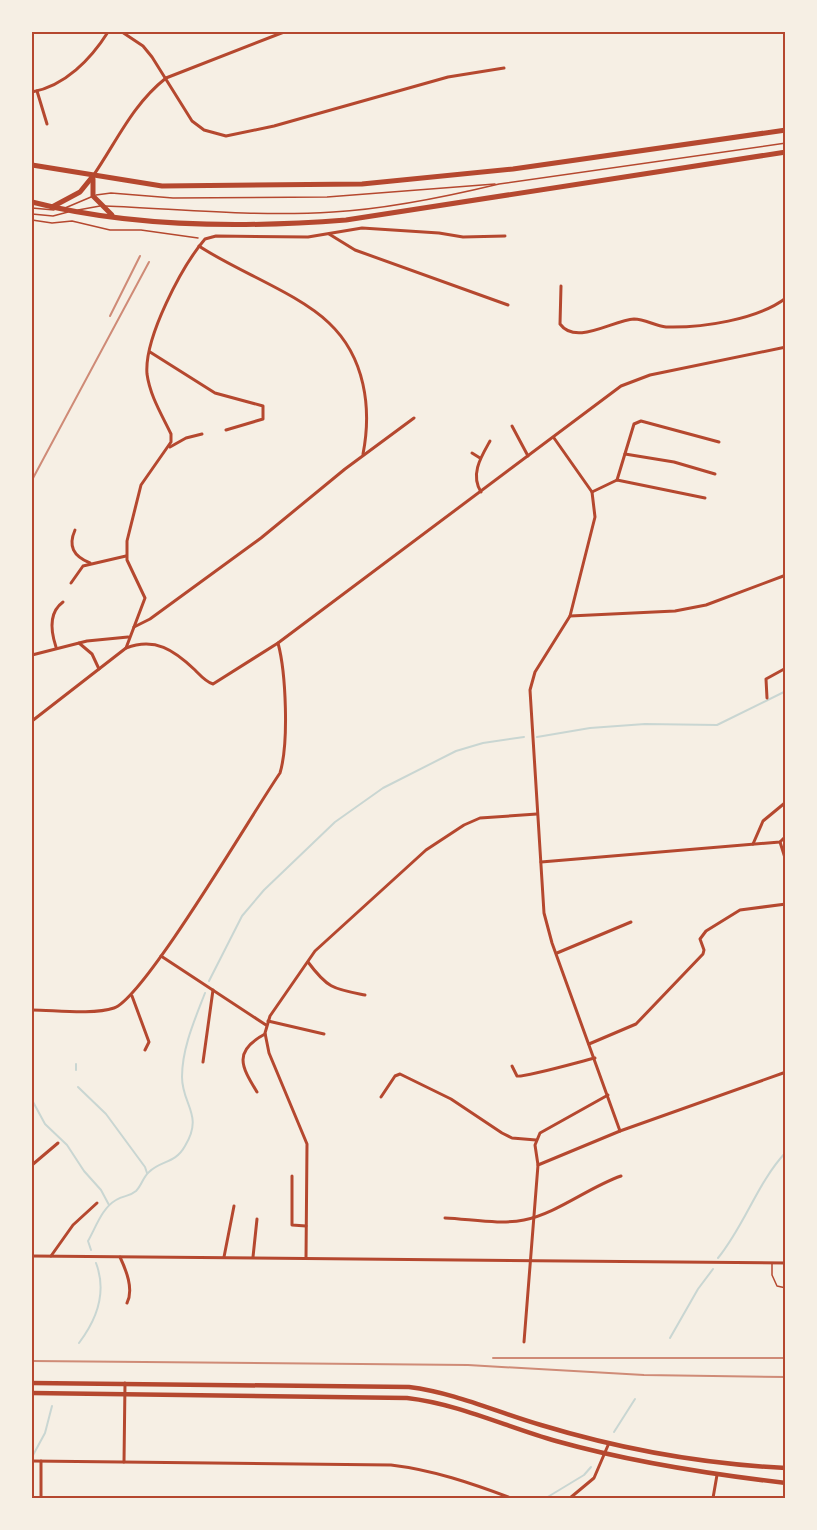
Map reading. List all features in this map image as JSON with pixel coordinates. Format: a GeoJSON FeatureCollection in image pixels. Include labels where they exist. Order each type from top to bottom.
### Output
{"type":"FeatureCollection","features":[{"type":"Feature","properties":{"kind":"main road"},"geometry":{"type":"LineString","coordinates":[[32,165],[143,184],[197,187],[398,182],[513,169],[786,130]]}},
{"type":"Feature","properties":{"kind":"main road"},"geometry":{"type":"LineString","coordinates":[[32,202],[60,209],[116,217],[217,223],[346,220],[786,152]]}},
{"type":"Feature","properties":{"kind":"main road"},"geometry":{"type":"LineString","coordinates":[[93,176],[93,196],[101,206],[116,217]]}},
{"type":"Feature","properties":{"kind":"main road"},"geometry":{"type":"LineString","coordinates":[[52,207],[80,192],[93,176]]}},
{"type":"Feature","properties":{"kind":"main road"},"geometry":{"type":"LineString","coordinates":[[32,1383],[415,1388],[460,1397],[540,1425],[609,1443],[705,1460],[786,1468]]}},
{"type":"Feature","properties":{"kind":"main road"},"geometry":{"type":"LineString","coordinates":[[32,1393],[407,1398],[458,1408],[523,1431],[605,1454],[717,1475],[786,1483]]}},
{"type":"Feature","properties":{"kind":"street"},"geometry":{"type":"LineString","coordinates":[[32,92],[66,77],[81,65],[108,32]]}},
{"type":"Feature","properties":{"kind":"street"},"geometry":{"type":"LineString","coordinates":[[122,32],[143,46],[192,121],[204,130],[226,136],[274,126],[448,77],[504,68]]}},
{"type":"Feature","properties":{"kind":"street"},"geometry":{"type":"LineString","coordinates":[[93,176],[128,117],[151,90],[165,78],[284,32]]}},
{"type":"Feature","properties":{"kind":"street"},"geometry":{"type":"LineString","coordinates":[[37,91],[47,124]]}},
{"type":"Feature","properties":{"kind":"street"},"geometry":{"type":"LineString","coordinates":[[169,447],[171,434],[150,387],[147,364],[172,288],[205,239],[216,236],[308,237],[362,228],[439,233],[463,237],[505,236]]}},
{"type":"Feature","properties":{"kind":"street"},"geometry":{"type":"LineString","coordinates":[[328,234],[355,250],[508,305]]}},
{"type":"Feature","properties":{"kind":"street"},"geometry":{"type":"LineString","coordinates":[[199,246],[328,321],[337,332],[361,374],[365,393],[369,425],[363,456]]}},
{"type":"Feature","properties":{"kind":"street"},"geometry":{"type":"LineString","coordinates":[[561,286],[560,324],[565,330],[585,333],[635,319],[664,327],[704,326],[775,306],[786,298]]}},
{"type":"Feature","properties":{"kind":"street"},"geometry":{"type":"LineString","coordinates":[[32,721],[126,648],[147,642],[183,658],[213,684],[278,643],[609,394],[636,379],[786,347]]}},
{"type":"Feature","properties":{"kind":"street"},"geometry":{"type":"LineString","coordinates":[[150,352],[215,393],[263,406],[263,419],[226,429]]}},
{"type":"Feature","properties":{"kind":"street"},"geometry":{"type":"LineString","coordinates":[[134,627],[150,619],[261,538],[414,418]]}},
{"type":"Feature","properties":{"kind":"street"},"geometry":{"type":"LineString","coordinates":[[617,480],[631,429],[641,421],[718,441]]}},
{"type":"Feature","properties":{"kind":"street"},"geometry":{"type":"LineString","coordinates":[[512,426],[528,456]]}},
{"type":"Feature","properties":{"kind":"street"},"geometry":{"type":"LineString","coordinates":[[126,648],[128,637],[145,598],[126,556],[141,485],[154,464],[169,447],[186,438],[202,434]]}},
{"type":"Feature","properties":{"kind":"street"},"geometry":{"type":"LineString","coordinates":[[554,437],[592,492],[594,505],[593,526],[570,616],[531,679],[530,723],[544,913],[620,1131]]}},
{"type":"Feature","properties":{"kind":"street"},"geometry":{"type":"LineString","coordinates":[[481,492],[476,478],[480,458],[490,441]]}},
{"type":"Feature","properties":{"kind":"street"},"geometry":{"type":"LineString","coordinates":[[472,453],[480,458]]}},
{"type":"Feature","properties":{"kind":"street"},"geometry":{"type":"LineString","coordinates":[[625,454],[674,462],[715,474]]}},
{"type":"Feature","properties":{"kind":"street"},"geometry":{"type":"LineString","coordinates":[[592,492],[617,480],[638,482],[705,498]]}},
{"type":"Feature","properties":{"kind":"street"},"geometry":{"type":"LineString","coordinates":[[75,530],[70,540],[72,549],[81,560],[90,563]]}},
{"type":"Feature","properties":{"kind":"street"},"geometry":{"type":"LineString","coordinates":[[71,583],[79,569],[90,563],[126,556]]}},
{"type":"Feature","properties":{"kind":"street"},"geometry":{"type":"LineString","coordinates":[[570,616],[685,609],[706,605],[786,575]]}},
{"type":"Feature","properties":{"kind":"street"},"geometry":{"type":"LineString","coordinates":[[56,647],[51,624],[57,607],[63,602]]}},
{"type":"Feature","properties":{"kind":"street"},"geometry":{"type":"LineString","coordinates":[[32,655],[79,642],[128,637]]}},
{"type":"Feature","properties":{"kind":"street"},"geometry":{"type":"LineString","coordinates":[[79,642],[93,654],[99,669]]}},
{"type":"Feature","properties":{"kind":"street"},"geometry":{"type":"LineString","coordinates":[[32,1010],[114,1008],[132,996],[160,956],[280,773],[284,750],[284,680],[278,643]]}},
{"type":"Feature","properties":{"kind":"street"},"geometry":{"type":"LineString","coordinates":[[767,698],[766,679],[786,669]]}},
{"type":"Feature","properties":{"kind":"street"},"geometry":{"type":"LineString","coordinates":[[753,844],[763,821],[786,802]]}},
{"type":"Feature","properties":{"kind":"street"},"geometry":{"type":"LineString","coordinates":[[306,1258],[307,1144],[269,1053],[265,1035],[267,1023],[315,951],[426,850],[464,825],[496,815],[537,814]]}},
{"type":"Feature","properties":{"kind":"street"},"geometry":{"type":"LineString","coordinates":[[541,862],[780,842],[786,836]]}},
{"type":"Feature","properties":{"kind":"street"},"geometry":{"type":"LineString","coordinates":[[780,842],[786,861]]}},
{"type":"Feature","properties":{"kind":"street"},"geometry":{"type":"LineString","coordinates":[[589,1044],[636,1024],[703,954],[700,939],[706,931],[740,910],[786,904]]}},
{"type":"Feature","properties":{"kind":"street"},"geometry":{"type":"LineString","coordinates":[[557,953],[631,922]]}},
{"type":"Feature","properties":{"kind":"street"},"geometry":{"type":"LineString","coordinates":[[160,956],[267,1023],[324,1034]]}},
{"type":"Feature","properties":{"kind":"street"},"geometry":{"type":"LineString","coordinates":[[308,962],[323,980],[338,990],[365,995]]}},
{"type":"Feature","properties":{"kind":"street"},"geometry":{"type":"LineString","coordinates":[[203,1062],[213,990]]}},
{"type":"Feature","properties":{"kind":"street"},"geometry":{"type":"LineString","coordinates":[[132,996],[149,1042],[145,1050]]}},
{"type":"Feature","properties":{"kind":"street"},"geometry":{"type":"LineString","coordinates":[[257,1092],[243,1065],[243,1056],[248,1045],[265,1035]]}},
{"type":"Feature","properties":{"kind":"street"},"geometry":{"type":"LineString","coordinates":[[512,1066],[517,1076],[523,1078],[595,1058]]}},
{"type":"Feature","properties":{"kind":"street"},"geometry":{"type":"LineString","coordinates":[[538,1165],[620,1131],[786,1072]]}},
{"type":"Feature","properties":{"kind":"street"},"geometry":{"type":"LineString","coordinates":[[381,1097],[395,1076],[400,1074],[443,1094],[512,1138],[536,1140]]}},
{"type":"Feature","properties":{"kind":"street"},"geometry":{"type":"LineString","coordinates":[[524,1342],[538,1165],[536,1140],[545,1128],[608,1095]]}},
{"type":"Feature","properties":{"kind":"street"},"geometry":{"type":"LineString","coordinates":[[32,1165],[58,1143]]}},
{"type":"Feature","properties":{"kind":"street"},"geometry":{"type":"LineString","coordinates":[[292,1176],[292,1226],[306,1226]]}},
{"type":"Feature","properties":{"kind":"street"},"geometry":{"type":"LineString","coordinates":[[445,1218],[522,1220],[534,1217],[597,1185],[621,1176]]}},
{"type":"Feature","properties":{"kind":"street"},"geometry":{"type":"LineString","coordinates":[[51,1256],[73,1225],[97,1203]]}},
{"type":"Feature","properties":{"kind":"street"},"geometry":{"type":"LineString","coordinates":[[224,1257],[234,1206]]}},
{"type":"Feature","properties":{"kind":"street"},"geometry":{"type":"LineString","coordinates":[[254,1257],[257,1219]]}},
{"type":"Feature","properties":{"kind":"street"},"geometry":{"type":"LineString","coordinates":[[32,1256],[786,1263]]}},
{"type":"Feature","properties":{"kind":"street"},"geometry":{"type":"LineString","coordinates":[[120,1257],[128,1272],[130,1292],[127,1303]]}},
{"type":"Feature","properties":{"kind":"street"},"geometry":{"type":"LineString","coordinates":[[124,1462],[125,1383]]}},
{"type":"Feature","properties":{"kind":"street"},"geometry":{"type":"LineString","coordinates":[[570,1498],[591,1482],[609,1443]]}},
{"type":"Feature","properties":{"kind":"street"},"geometry":{"type":"LineString","coordinates":[[33,1461],[391,1465],[422,1469],[459,1479],[511,1498]]}},
{"type":"Feature","properties":{"kind":"street"},"geometry":{"type":"LineString","coordinates":[[41,1461],[41,1498]]}},
{"type":"Feature","properties":{"kind":"street"},"geometry":{"type":"LineString","coordinates":[[713,1498],[717,1475]]}},
{"type":"Feature","properties":{"kind":"lane"},"geometry":{"type":"LineString","coordinates":[[32,208],[60,209],[93,196],[111,193],[173,198],[327,197],[499,184],[786,143]]}},
{"type":"Feature","properties":{"kind":"lane"},"geometry":{"type":"LineString","coordinates":[[32,214],[53,216],[101,206],[182,212],[330,212],[463,193],[499,184]]}},
{"type":"Feature","properties":{"kind":"lane"},"geometry":{"type":"LineString","coordinates":[[772,1263],[777,1286],[786,1288]]}},
{"type":"Feature","properties":{"kind":"path"},"geometry":{"type":"LineString","coordinates":[[32,220],[52,223],[72,221],[110,230],[141,230],[205,239]]}},
{"type":"Feature","properties":{"kind":"waterway"},"geometry":{"type":"LineString","coordinates":[[537,737],[590,728],[645,724],[717,725],[786,691]]}},
{"type":"Feature","properties":{"kind":"waterway"},"geometry":{"type":"LineString","coordinates":[[209,981],[242,916],[264,890],[335,822],[383,788],[456,751],[483,743],[524,737]]}},
{"type":"Feature","properties":{"kind":"waterway"},"geometry":{"type":"LineString","coordinates":[[91,1250],[88,1241],[111,1203],[136,1191],[147,1174],[154,1168],[177,1156],[190,1135],[193,1126],[191,1110],[183,1087],[184,1055],[205,993]]}},
{"type":"Feature","properties":{"kind":"waterway"},"geometry":{"type":"LineString","coordinates":[[76,1064],[76,1070]]}},
{"type":"Feature","properties":{"kind":"waterway"},"geometry":{"type":"LineString","coordinates":[[78,1087],[106,1114],[147,1173]]}},
{"type":"Feature","properties":{"kind":"waterway"},"geometry":{"type":"LineString","coordinates":[[32,1100],[45,1124],[67,1145],[84,1171],[101,1190],[109,1205]]}},
{"type":"Feature","properties":{"kind":"waterway"},"geometry":{"type":"LineString","coordinates":[[718,1258],[736,1232],[767,1177],[786,1152]]}},
{"type":"Feature","properties":{"kind":"waterway"},"geometry":{"type":"LineString","coordinates":[[79,1343],[86,1334],[99,1304],[101,1284],[96,1263]]}},
{"type":"Feature","properties":{"kind":"waterway"},"geometry":{"type":"LineString","coordinates":[[670,1338],[698,1289],[713,1269]]}},
{"type":"Feature","properties":{"kind":"waterway"},"geometry":{"type":"LineString","coordinates":[[614,1432],[635,1399]]}},
{"type":"Feature","properties":{"kind":"waterway"},"geometry":{"type":"LineString","coordinates":[[32,1457],[45,1433],[52,1406]]}},
{"type":"Feature","properties":{"kind":"waterway"},"geometry":{"type":"LineString","coordinates":[[546,1498],[584,1475],[591,1467]]}},
{"type":"Feature","properties":{"kind":"railway"},"geometry":{"type":"LineString","coordinates":[[110,316],[140,256]]}},
{"type":"Feature","properties":{"kind":"railway"},"geometry":{"type":"LineString","coordinates":[[32,480],[149,262]]}},
{"type":"Feature","properties":{"kind":"railway"},"geometry":{"type":"LineString","coordinates":[[493,1358],[786,1358]]}},
{"type":"Feature","properties":{"kind":"railway"},"geometry":{"type":"LineString","coordinates":[[32,1361],[468,1365],[644,1375],[786,1377]]}}]}
